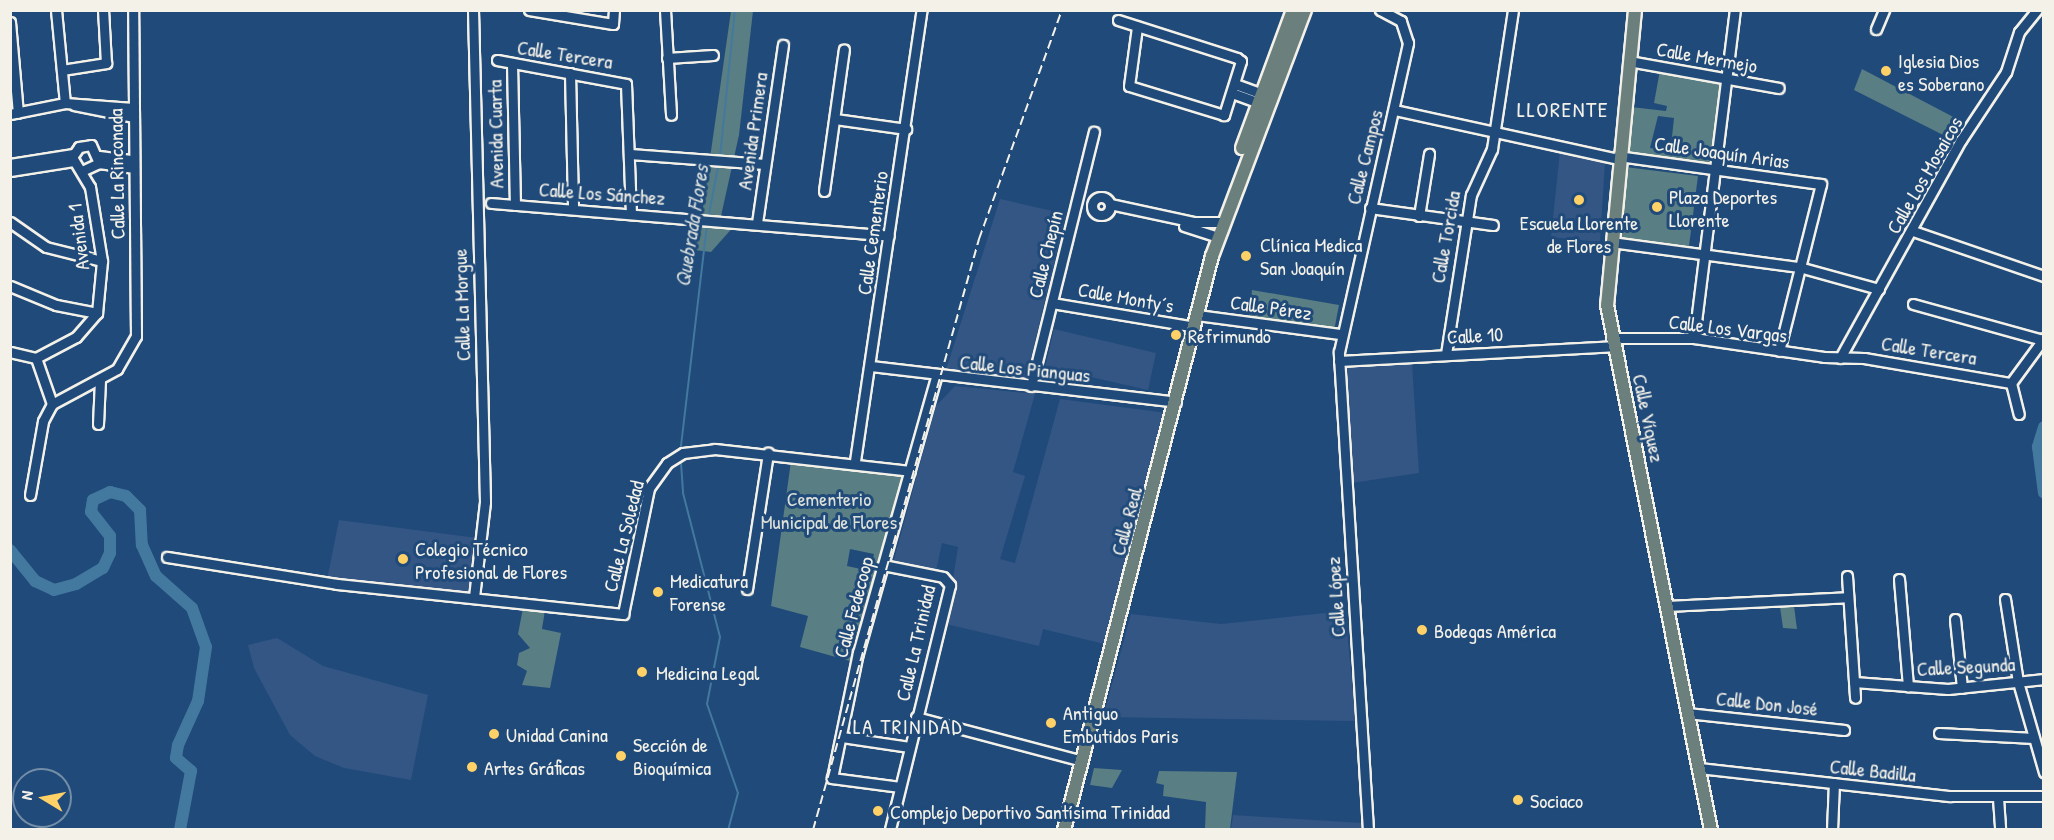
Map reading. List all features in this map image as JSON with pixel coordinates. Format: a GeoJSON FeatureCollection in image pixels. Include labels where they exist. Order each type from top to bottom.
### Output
{"type":"FeatureCollection","features":[{"type":"Feature","properties":{"kind":"main road"},"geometry":{"type":"LineString","coordinates":[[1290,46],[1295,10]]}},
{"type":"Feature","properties":{"kind":"main road","name":"Calle Real"},"geometry":{"type":"LineString","coordinates":[[1223,222],[1259,98],[1295,10]]}},
{"type":"Feature","properties":{"kind":"main road","name":"Calle Real"},"geometry":{"type":"LineString","coordinates":[[1064,830],[1217,237],[1305,10]]}},
{"type":"Feature","properties":{"kind":"main road","name":"Calle Víquez"},"geometry":{"type":"LineString","coordinates":[[1635,10],[1617,158],[1607,305],[1612,342],[1711,830]]}},
{"type":"Feature","properties":{"kind":"street"},"geometry":{"type":"LineString","coordinates":[[56,10],[68,104]]}},
{"type":"Feature","properties":{"kind":"street"},"geometry":{"type":"LineString","coordinates":[[62,70],[106,63],[103,10]]}},
{"type":"Feature","properties":{"kind":"street","name":"Calle La Rinconada"},"geometry":{"type":"LineString","coordinates":[[100,380],[117,369],[136,336],[132,10]]}},
{"type":"Feature","properties":{"kind":"street","name":"Calle La Morgue"},"geometry":{"type":"LineString","coordinates":[[473,10],[486,502],[474,597]]}},
{"type":"Feature","properties":{"kind":"street"},"geometry":{"type":"LineString","coordinates":[[529,10],[614,23],[614,10]]}},
{"type":"Feature","properties":{"kind":"street"},"geometry":{"type":"LineString","coordinates":[[665,10],[671,115]]}},
{"type":"Feature","properties":{"kind":"street","name":"Calle Cementerio"},"geometry":{"type":"LineString","coordinates":[[855,461],[871,366],[922,10]]}},
{"type":"Feature","properties":{"kind":"street","name":"Calle Campos"},"geometry":{"type":"LineString","coordinates":[[1339,361],[1340,334],[1395,110],[1407,32],[1399,19],[1380,10]]}},
{"type":"Feature","properties":{"kind":"street","name":"Calle Torcida"},"geometry":{"type":"LineString","coordinates":[[1446,354],[1473,185],[1490,156],[1513,10]]}},
{"type":"Feature","properties":{"kind":"street"},"geometry":{"type":"LineString","coordinates":[[1694,338],[1730,77],[1735,10]]}},
{"type":"Feature","properties":{"kind":"street"},"geometry":{"type":"LineString","coordinates":[[1876,29],[1884,10]]}},
{"type":"Feature","properties":{"kind":"street","name":"Calle Los Mosaicos"},"geometry":{"type":"LineString","coordinates":[[1840,358],[2006,72],[2019,32],[2037,10]]}},
{"type":"Feature","properties":{"kind":"street"},"geometry":{"type":"LineString","coordinates":[[1118,21],[1237,58],[1241,66],[1226,112],[1219,116],[1128,86],[1137,27]]}},
{"type":"Feature","properties":{"kind":"street"},"geometry":{"type":"LineString","coordinates":[[10,22],[14,113],[68,104],[133,113]]}},
{"type":"Feature","properties":{"kind":"street","name":"Avenida Primera"},"geometry":{"type":"LineString","coordinates":[[757,223],[783,45]]}},
{"type":"Feature","properties":{"kind":"street"},"geometry":{"type":"LineString","coordinates":[[824,191],[844,49]]}},
{"type":"Feature","properties":{"kind":"street"},"geometry":{"type":"LineString","coordinates":[[667,58],[713,56]]}},
{"type":"Feature","properties":{"kind":"street","name":"Calle Tercera"},"geometry":{"type":"LineString","coordinates":[[496,60],[626,84],[630,154]]}},
{"type":"Feature","properties":{"kind":"street","name":"Calle Mermejo"},"geometry":{"type":"LineString","coordinates":[[1629,61],[1730,77],[1779,88]]}},
{"type":"Feature","properties":{"kind":"street","name":"Avenida Cuarta"},"geometry":{"type":"LineString","coordinates":[[512,63],[515,205]]}},
{"type":"Feature","properties":{"kind":"street"},"geometry":{"type":"LineString","coordinates":[[570,73],[573,209]]}},
{"type":"Feature","properties":{"kind":"street"},"geometry":{"type":"LineString","coordinates":[[1234,89],[1259,98]]}},
{"type":"Feature","properties":{"kind":"street","name":"Calle Joaquín Arias"},"geometry":{"type":"LineString","coordinates":[[1395,110],[1617,158],[1821,183],[1799,267]]}},
{"type":"Feature","properties":{"kind":"street"},"geometry":{"type":"LineString","coordinates":[[835,119],[906,129]]}},
{"type":"Feature","properties":{"kind":"street","name":"Calle Chepín"},"geometry":{"type":"LineString","coordinates":[[1031,386],[1094,132]]}},
{"type":"Feature","properties":{"kind":"street"},"geometry":{"type":"LineString","coordinates":[[10,171],[73,157],[87,144],[98,162]]}},
{"type":"Feature","properties":{"kind":"street"},"geometry":{"type":"LineString","coordinates":[[631,214],[630,154],[765,164]]}},
{"type":"Feature","properties":{"kind":"street"},"geometry":{"type":"LineString","coordinates":[[1419,216],[1429,154]]}},
{"type":"Feature","properties":{"kind":"street"},"geometry":{"type":"LineString","coordinates":[[10,164],[73,157]]}},
{"type":"Feature","properties":{"kind":"street","name":"Avenida 1"},"geometry":{"type":"LineString","coordinates":[[73,157],[90,187],[102,261],[97,313]]}},
{"type":"Feature","properties":{"kind":"street"},"geometry":{"type":"LineString","coordinates":[[82,171],[98,162],[133,164]]}},
{"type":"Feature","properties":{"kind":"street","name":"Avenida 1"},"geometry":{"type":"LineString","coordinates":[[90,187],[98,162]]}},
{"type":"Feature","properties":{"kind":"street","name":"Calle Los Sánchez"},"geometry":{"type":"LineString","coordinates":[[491,203],[722,220],[889,236]]}},
{"type":"Feature","properties":{"kind":"street"},"geometry":{"type":"LineString","coordinates":[[1109,207],[1192,225],[1217,237]]}},
{"type":"Feature","properties":{"kind":"street"},"geometry":{"type":"LineString","coordinates":[[1370,208],[1493,225]]}},
{"type":"Feature","properties":{"kind":"street"},"geometry":{"type":"LineString","coordinates":[[10,222],[46,247],[102,261]]}},
{"type":"Feature","properties":{"kind":"street"},"geometry":{"type":"LineString","coordinates":[[1192,225],[1223,222]]}},
{"type":"Feature","properties":{"kind":"street"},"geometry":{"type":"LineString","coordinates":[[1913,231],[2043,276]]}},
{"type":"Feature","properties":{"kind":"street"},"geometry":{"type":"LineString","coordinates":[[1611,242],[1799,267],[1879,289]]}},
{"type":"Feature","properties":{"kind":"street"},"geometry":{"type":"LineString","coordinates":[[1779,351],[1799,267]]}},
{"type":"Feature","properties":{"kind":"street"},"geometry":{"type":"LineString","coordinates":[[10,286],[56,305],[97,313]]}},
{"type":"Feature","properties":{"kind":"street","name":"Calle Monty´s"},"geometry":{"type":"LineString","coordinates":[[1052,303],[1196,321]]}},
{"type":"Feature","properties":{"kind":"street"},"geometry":{"type":"LineString","coordinates":[[1913,304],[2043,339],[2011,383],[2019,414]]}},
{"type":"Feature","properties":{"kind":"street"},"geometry":{"type":"LineString","coordinates":[[10,352],[36,358],[76,337],[97,313]]}},
{"type":"Feature","properties":{"kind":"street","name":"Calle Pérez"},"geometry":{"type":"LineString","coordinates":[[1196,321],[1340,334]]}},
{"type":"Feature","properties":{"kind":"street","name":"Calle Los Vargas"},"geometry":{"type":"LineString","coordinates":[[1612,342],[1694,338],[1840,358]]}},
{"type":"Feature","properties":{"kind":"street","name":"Calle 10"},"geometry":{"type":"LineString","coordinates":[[1339,361],[1612,342]]}},
{"type":"Feature","properties":{"kind":"street"},"geometry":{"type":"LineString","coordinates":[[36,358],[52,404]]}},
{"type":"Feature","properties":{"kind":"street","name":"Calle Tercera"},"geometry":{"type":"LineString","coordinates":[[1840,358],[2011,383]]}},
{"type":"Feature","properties":{"kind":"street","name":"Calle López"},"geometry":{"type":"LineString","coordinates":[[1339,361],[1368,830]]}},
{"type":"Feature","properties":{"kind":"street","name":"Calle Los Pianguas"},"geometry":{"type":"LineString","coordinates":[[871,366],[936,377],[1176,402]]}},
{"type":"Feature","properties":{"kind":"street","name":"Calle Fedecoop"},"geometry":{"type":"LineString","coordinates":[[900,787],[832,778],[883,565],[936,377]]}},
{"type":"Feature","properties":{"kind":"street"},"geometry":{"type":"LineString","coordinates":[[30,495],[43,420],[52,404],[100,380],[98,424]]}},
{"type":"Feature","properties":{"kind":"street","name":"Calle La Soledad"},"geometry":{"type":"LineString","coordinates":[[167,557],[261,574],[623,614],[649,488],[667,463],[694,450],[768,453],[855,461],[910,471]]}},
{"type":"Feature","properties":{"kind":"street"},"geometry":{"type":"LineString","coordinates":[[747,589],[768,453]]}},
{"type":"Feature","properties":{"kind":"street","name":"Calle La Trinidad"},"geometry":{"type":"LineString","coordinates":[[883,565],[944,577],[950,585],[916,717],[1082,761]]}},
{"type":"Feature","properties":{"kind":"street"},"geometry":{"type":"LineString","coordinates":[[1847,576],[1855,698]]}},
{"type":"Feature","properties":{"kind":"street"},"geometry":{"type":"LineString","coordinates":[[1899,579],[1908,687]]}},
{"type":"Feature","properties":{"kind":"street"},"geometry":{"type":"LineString","coordinates":[[1666,606],[1848,597]]}},
{"type":"Feature","properties":{"kind":"street"},"geometry":{"type":"LineString","coordinates":[[2005,598],[2018,682],[2043,772]]}},
{"type":"Feature","properties":{"kind":"street"},"geometry":{"type":"LineString","coordinates":[[1954,619],[1962,688]]}},
{"type":"Feature","properties":{"kind":"street","name":"Calle Segunda"},"geometry":{"type":"LineString","coordinates":[[1854,682],[1908,687],[1962,688],[2043,679]]}},
{"type":"Feature","properties":{"kind":"street","name":"Calle Don José"},"geometry":{"type":"LineString","coordinates":[[1687,712],[1844,730]]}},
{"type":"Feature","properties":{"kind":"street"},"geometry":{"type":"LineString","coordinates":[[890,830],[916,717]]}},
{"type":"Feature","properties":{"kind":"street"},"geometry":{"type":"LineString","coordinates":[[1940,733],[2034,738]]}},
{"type":"Feature","properties":{"kind":"street"},"geometry":{"type":"LineString","coordinates":[[842,737],[909,747]]}},
{"type":"Feature","properties":{"kind":"street","name":"Calle Badilla"},"geometry":{"type":"LineString","coordinates":[[1699,768],[1998,798],[2043,796]]}},
{"type":"Feature","properties":{"kind":"street"},"geometry":{"type":"LineString","coordinates":[[1832,830],[1834,783]]}},
{"type":"Feature","properties":{"kind":"street"},"geometry":{"type":"LineString","coordinates":[[1998,798],[2000,830]]}},
{"type":"Feature","properties":{"kind":"shaded area","name":"Escuela Llorente de Flores"},"geometry":{"type":"Polygon","coordinates":[[[1560,151],[1605,162],[1600,242],[1551,237],[1560,151]]]}},
{"type":"Feature","properties":{"kind":"shaded area"},"geometry":{"type":"Polygon","coordinates":[[[1000,199],[1066,214],[1025,382],[945,373],[1000,199]]]}},
{"type":"Feature","properties":{"kind":"shaded area"},"geometry":{"type":"Polygon","coordinates":[[[1054,329],[1156,353],[1148,390],[1069,372],[1067,377],[1044,372],[1054,329]]]}},
{"type":"Feature","properties":{"kind":"shaded area"},"geometry":{"type":"Polygon","coordinates":[[[1412,363],[1419,473],[1351,483],[1346,366],[1412,363]]]}},
{"type":"Feature","properties":{"kind":"shaded area"},"geometry":{"type":"Polygon","coordinates":[[[955,386],[1035,394],[1013,472],[1025,476],[1000,559],[1015,563],[1060,399],[1167,413],[1104,644],[1043,629],[1039,646],[946,624],[958,547],[942,543],[936,571],[893,563],[936,406],[955,386]]]}},
{"type":"Feature","properties":{"kind":"shaded area","name":"Colegio Técnico Profesional de Flores"},"geometry":{"type":"Polygon","coordinates":[[[339,520],[477,538],[468,592],[327,580],[339,520]]]}},
{"type":"Feature","properties":{"kind":"shaded area"},"geometry":{"type":"Polygon","coordinates":[[[1345,611],[1356,721],[1103,717],[1131,614],[1221,624],[1345,611]]]}},
{"type":"Feature","properties":{"kind":"shaded area"},"geometry":{"type":"Polygon","coordinates":[[[277,638],[323,666],[428,695],[411,780],[344,768],[315,756],[290,735],[254,668],[248,645],[277,638]]]}},
{"type":"Feature","properties":{"kind":"shaded area"},"geometry":{"type":"Polygon","coordinates":[[[1233,815],[1362,823],[1362,829],[1231,830],[1233,815]]]}},
{"type":"Feature","properties":{"kind":"green space"},"geometry":{"type":"Polygon","coordinates":[[[731,11],[753,11],[739,135],[721,216],[702,214],[731,11]]]}},
{"type":"Feature","properties":{"kind":"green space"},"geometry":{"type":"Polygon","coordinates":[[[1862,69],[1961,121],[1953,140],[1854,90],[1862,69]]]}},
{"type":"Feature","properties":{"kind":"green space"},"geometry":{"type":"Polygon","coordinates":[[[1660,70],[1723,82],[1710,164],[1627,152],[1631,107],[1666,111],[1667,106],[1654,103],[1660,70]],[[1658,116],[1650,148],[1677,151],[1671,146],[1674,118],[1658,116]]]}},
{"type":"Feature","properties":{"kind":"green space","name":"Plaza Deportes Llorente"},"geometry":{"type":"Polygon","coordinates":[[[1625,167],[1698,176],[1689,246],[1618,237],[1625,167]]]}},
{"type":"Feature","properties":{"kind":"green space"},"geometry":{"type":"Polygon","coordinates":[[[700,224],[735,225],[711,252],[694,250],[700,224]]]}},
{"type":"Feature","properties":{"kind":"green space"},"geometry":{"type":"Polygon","coordinates":[[[1252,290],[1339,305],[1334,331],[1249,318],[1252,290]]]}},
{"type":"Feature","properties":{"kind":"green space","name":"Cementerio Municipal de Flores"},"geometry":{"type":"Polygon","coordinates":[[[791,461],[903,476],[850,661],[800,647],[808,616],[771,606],[791,461]],[[850,549],[847,566],[870,571],[874,554],[850,549]]]}},
{"type":"Feature","properties":{"kind":"green space"},"geometry":{"type":"Polygon","coordinates":[[[1794,606],[1797,629],[1783,628],[1780,607],[1794,606]]]}},
{"type":"Feature","properties":{"kind":"green space"},"geometry":{"type":"Polygon","coordinates":[[[523,608],[545,610],[542,629],[561,633],[550,688],[522,685],[527,671],[517,665],[519,653],[530,648],[518,634],[523,608]]]}},
{"type":"Feature","properties":{"kind":"green space"},"geometry":{"type":"Polygon","coordinates":[[[1094,768],[1122,770],[1112,788],[1090,785],[1094,768]]]}},
{"type":"Feature","properties":{"kind":"green space"},"geometry":{"type":"Polygon","coordinates":[[[1159,771],[1237,772],[1230,829],[1205,829],[1206,802],[1163,796],[1164,785],[1156,783],[1159,771]]]}},
{"type":"Feature","properties":{"kind":"waterway","name":"Quebrada Flores"},"geometry":{"type":"LineString","coordinates":[[720,157],[735,10]]}},
{"type":"Feature","properties":{"kind":"waterway","name":"Quebrada Flores"},"geometry":{"type":"LineString","coordinates":[[708,219],[719,162]]}},
{"type":"Feature","properties":{"kind":"waterway","name":"Quebrada Flores"},"geometry":{"type":"LineString","coordinates":[[681,446],[707,224]]}},
{"type":"Feature","properties":{"kind":"waterway"},"geometry":{"type":"LineString","coordinates":[[2044,427],[2038,447],[2044,493]]}},
{"type":"Feature","properties":{"kind":"waterway","name":"Quebrada Flores"},"geometry":{"type":"LineString","coordinates":[[681,463],[683,493],[720,637],[707,704],[738,793],[728,830]]}},
{"type":"Feature","properties":{"kind":"waterway"},"geometry":{"type":"LineString","coordinates":[[10,550],[35,581],[54,590],[76,584],[103,568],[110,553],[110,536],[91,512],[93,500],[110,492],[126,496],[140,510],[142,545],[156,576],[192,608],[206,647],[198,701],[178,745],[176,758],[191,771],[180,830]]}},
{"type":"Feature","properties":{"kind":"railway"},"geometry":{"type":"LineString","coordinates":[[813,830],[979,239],[1062,10]]}},
{"type":"Feature","properties":{"kind":"place","name":"Iglesia Dios es Soberano"},"geometry":{"type":"Point","coordinates":[1886,71]}},
{"type":"Feature","properties":{"kind":"place","name":"Escuela Llorente de Flores"},"geometry":{"type":"Point","coordinates":[1579,200]}},
{"type":"Feature","properties":{"kind":"place","name":"Plaza Deportes Llorente"},"geometry":{"type":"Point","coordinates":[1657,207]}},
{"type":"Feature","properties":{"kind":"place","name":"Clínica Medica San Joaquín"},"geometry":{"type":"Point","coordinates":[1246,256]}},
{"type":"Feature","properties":{"kind":"place","name":"Refrimundo"},"geometry":{"type":"Point","coordinates":[1176,335]}},
{"type":"Feature","properties":{"kind":"place","name":"Colegio Técnico Profesional de Flores"},"geometry":{"type":"Point","coordinates":[403,559]}},
{"type":"Feature","properties":{"kind":"place","name":"Medicatura Forense"},"geometry":{"type":"Point","coordinates":[658,592]}},
{"type":"Feature","properties":{"kind":"place","name":"Bodegas América"},"geometry":{"type":"Point","coordinates":[1422,630]}},
{"type":"Feature","properties":{"kind":"place","name":"Medicina Legal"},"geometry":{"type":"Point","coordinates":[642,672]}},
{"type":"Feature","properties":{"kind":"place","name":"Antiguo Embutidos Paris"},"geometry":{"type":"Point","coordinates":[1051,723]}},
{"type":"Feature","properties":{"kind":"place","name":"Unidad Canina"},"geometry":{"type":"Point","coordinates":[494,734]}},
{"type":"Feature","properties":{"kind":"place","name":"Sección de Bioquímica"},"geometry":{"type":"Point","coordinates":[621,756]}},
{"type":"Feature","properties":{"kind":"place","name":"Artes Gráficas"},"geometry":{"type":"Point","coordinates":[472,767]}},
{"type":"Feature","properties":{"kind":"place","name":"Sociaco"},"geometry":{"type":"Point","coordinates":[1518,800]}},
{"type":"Feature","properties":{"kind":"place","name":"Complejo Deportivo Santísima Trinidad"},"geometry":{"type":"Point","coordinates":[878,811]}},
{"type":"Feature","properties":{"kind":"district","name":"LLORENTE"},"geometry":{"type":"Point","coordinates":[1563,110]}},
{"type":"Feature","properties":{"kind":"district","name":"LA TRINIDAD"},"geometry":{"type":"Point","coordinates":[908,727]}}]}
